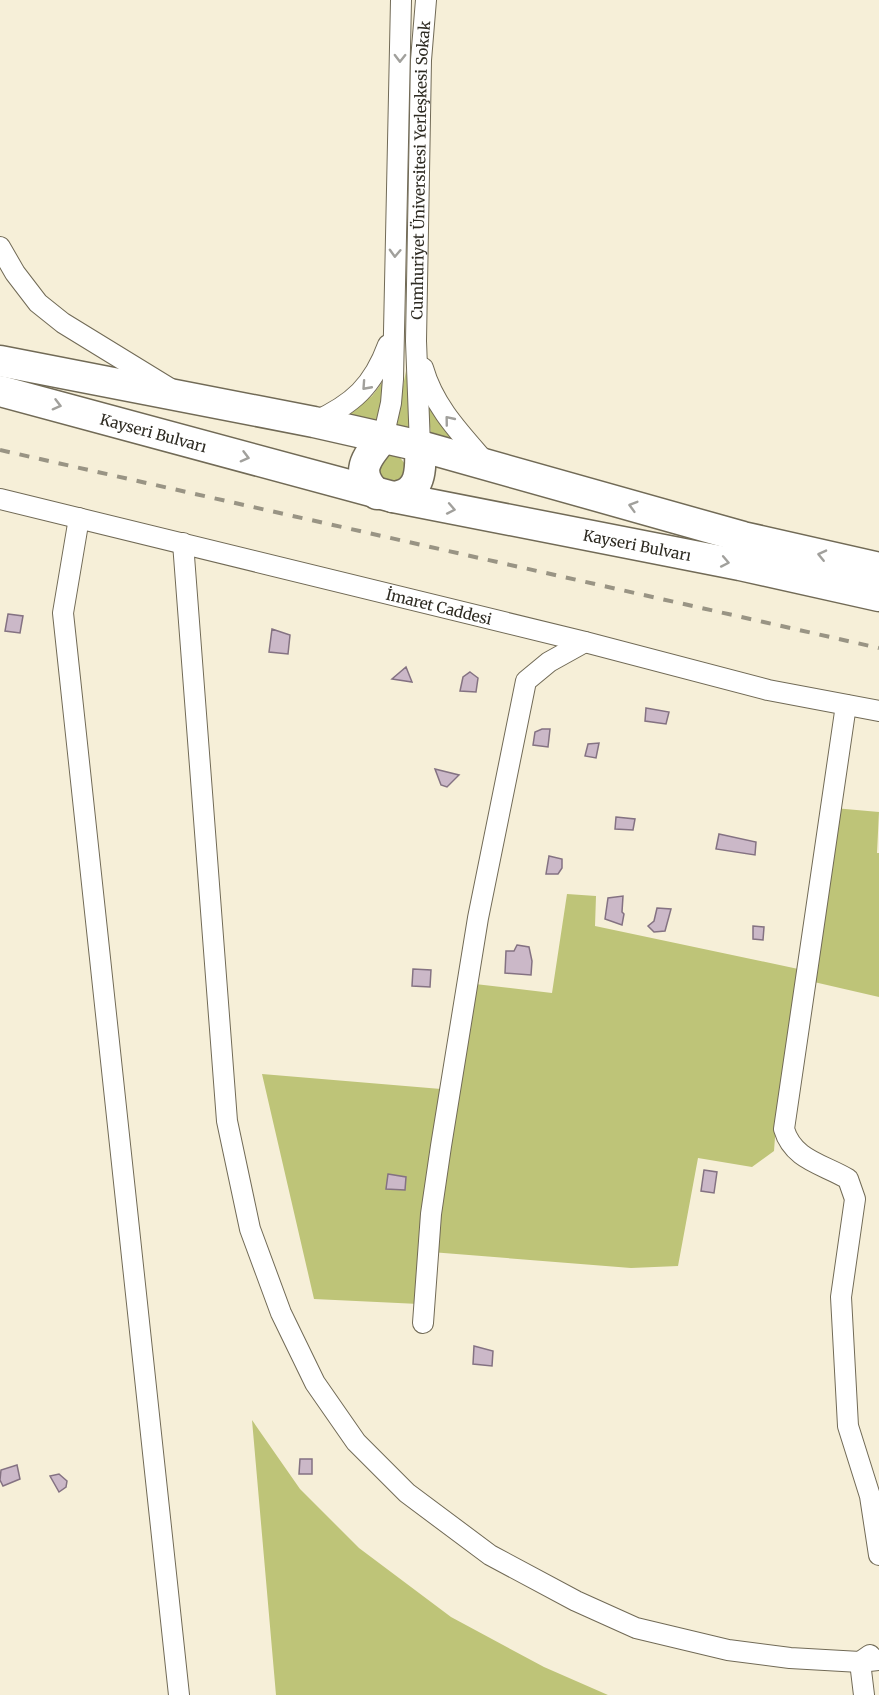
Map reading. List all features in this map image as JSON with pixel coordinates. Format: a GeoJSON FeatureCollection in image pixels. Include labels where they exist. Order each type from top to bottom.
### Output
{"type":"FeatureCollection","features":[{"type":"Feature","properties":{"kind":"highway"},"geometry":{"type":"LineString","coordinates":[[0,361],[314,422],[420,446],[743,537],[879,568]]}},
{"type":"Feature","properties":{"kind":"highway","name":"Kayseri Bulvarı"},"geometry":{"type":"LineString","coordinates":[[0,391],[385,496],[740,566],[879,596]]}},
{"type":"Feature","properties":{"kind":"highway"},"geometry":{"type":"LineString","coordinates":[[383,438],[364,464],[368,483],[385,496],[408,494],[415,485],[420,466],[420,446]]}},
{"type":"Feature","properties":{"kind":"street","name":"Cumhuriyet Üniversitesi Yerleşkesi Sokak"},"geometry":{"type":"LineString","coordinates":[[383,438],[392,392],[401,0]]}},
{"type":"Feature","properties":{"kind":"street","name":"Cumhuriyet Üniversitesi Yerleşkesi Sokak"},"geometry":{"type":"LineString","coordinates":[[420,446],[416,342],[421,60],[426,0]]}},
{"type":"Feature","properties":{"kind":"street"},"geometry":{"type":"LineString","coordinates":[[0,247],[15,273],[38,303],[63,324],[184,397]]}},
{"type":"Feature","properties":{"kind":"street","name":"Cumhuriyet Üniversitesi Yerleşkesi Sokak"},"geometry":{"type":"LineString","coordinates":[[314,422],[338,411],[368,383],[377,372],[393,334]]}},
{"type":"Feature","properties":{"kind":"street","name":"Cumhuriyet Üniversitesi Yerleşkesi Sokak"},"geometry":{"type":"LineString","coordinates":[[416,342],[435,400],[448,419],[487,464]]}},
{"type":"Feature","properties":{"kind":"street","name":"İmaret Caddesi"},"geometry":{"type":"LineString","coordinates":[[0,499],[585,642],[768,690],[879,711]]}},
{"type":"Feature","properties":{"kind":"street"},"geometry":{"type":"LineString","coordinates":[[79,518],[63,613],[180,1695]]}},
{"type":"Feature","properties":{"kind":"street"},"geometry":{"type":"LineString","coordinates":[[183,543],[227,1120],[250,1228],[281,1313],[315,1383],[356,1442],[407,1493],[490,1555],[576,1601],[636,1628],[728,1650],[790,1658],[869,1661]]}},
{"type":"Feature","properties":{"kind":"street"},"geometry":{"type":"LineString","coordinates":[[423,1323],[431,1214],[443,1134],[478,918],[526,681],[549,662],[585,642]]}},
{"type":"Feature","properties":{"kind":"street"},"geometry":{"type":"LineString","coordinates":[[846,705],[784,1129],[788,1142],[797,1153],[848,1179],[855,1199],[841,1297],[848,1426],[870,1496],[879,1555]]}},
{"type":"Feature","properties":{"kind":"street"},"geometry":{"type":"LineString","coordinates":[[864,1695],[869,1661],[879,1648]]}},
{"type":"Feature","properties":{"kind":"green space"},"geometry":{"type":"Polygon","coordinates":[[[406,371],[414,431],[395,427],[406,371]]]}},
{"type":"Feature","properties":{"kind":"green space"},"geometry":{"type":"Polygon","coordinates":[[[389,373],[378,421],[347,414],[372,396],[389,373]]]}},
{"type":"Feature","properties":{"kind":"green space"},"geometry":{"type":"Polygon","coordinates":[[[427,400],[454,441],[431,435],[427,400]]]}},
{"type":"Feature","properties":{"kind":"green space"},"geometry":{"type":"Polygon","coordinates":[[[385,454],[399,456],[405,464],[402,477],[390,484],[376,474],[385,454]]]}},
{"type":"Feature","properties":{"kind":"green space"},"geometry":{"type":"Polygon","coordinates":[[[834,808],[879,812],[877,853],[879,853],[879,997],[814,982],[776,1124],[774,1151],[752,1167],[698,1158],[678,1266],[631,1268],[431,1252],[419,1304],[314,1299],[262,1074],[453,1090],[475,984],[552,993],[567,894],[596,896],[595,926],[803,970],[834,808]]]}},
{"type":"Feature","properties":{"kind":"green space"},"geometry":{"type":"Polygon","coordinates":[[[252,1420],[300,1489],[359,1548],[451,1617],[544,1667],[608,1695],[276,1695],[252,1420]]]}},
{"type":"Feature","properties":{"kind":"building"},"geometry":{"type":"Polygon","coordinates":[[[8,614],[23,616],[20,633],[5,631],[8,614]]]}},
{"type":"Feature","properties":{"kind":"building"},"geometry":{"type":"Polygon","coordinates":[[[272,629],[290,635],[288,654],[269,652],[272,629]]]}},
{"type":"Feature","properties":{"kind":"building"},"geometry":{"type":"Polygon","coordinates":[[[406,667],[412,682],[392,679],[406,667]]]}},
{"type":"Feature","properties":{"kind":"building"},"geometry":{"type":"Polygon","coordinates":[[[470,672],[478,678],[476,692],[460,691],[463,677],[470,672]]]}},
{"type":"Feature","properties":{"kind":"building"},"geometry":{"type":"Polygon","coordinates":[[[646,708],[669,712],[666,724],[645,721],[646,708]]]}},
{"type":"Feature","properties":{"kind":"building"},"geometry":{"type":"Polygon","coordinates":[[[550,729],[548,747],[533,745],[535,732],[550,729]]]}},
{"type":"Feature","properties":{"kind":"building"},"geometry":{"type":"Polygon","coordinates":[[[599,743],[596,758],[585,756],[588,744],[599,743]]]}},
{"type":"Feature","properties":{"kind":"building"},"geometry":{"type":"Polygon","coordinates":[[[435,769],[459,775],[447,787],[441,785],[435,769]]]}},
{"type":"Feature","properties":{"kind":"building"},"geometry":{"type":"Polygon","coordinates":[[[616,817],[635,819],[633,830],[615,829],[616,817]]]}},
{"type":"Feature","properties":{"kind":"building"},"geometry":{"type":"Polygon","coordinates":[[[719,834],[756,842],[755,855],[716,849],[719,834]]]}},
{"type":"Feature","properties":{"kind":"building"},"geometry":{"type":"Polygon","coordinates":[[[549,856],[562,859],[562,868],[558,874],[546,874],[549,856]]]}},
{"type":"Feature","properties":{"kind":"building"},"geometry":{"type":"Polygon","coordinates":[[[623,896],[622,925],[605,919],[608,898],[623,896]]]}},
{"type":"Feature","properties":{"kind":"building"},"geometry":{"type":"Polygon","coordinates":[[[657,908],[671,909],[665,931],[654,932],[648,926],[654,921],[657,908]]]}},
{"type":"Feature","properties":{"kind":"building"},"geometry":{"type":"Polygon","coordinates":[[[753,926],[764,927],[763,940],[753,939],[753,926]]]}},
{"type":"Feature","properties":{"kind":"building"},"geometry":{"type":"Polygon","coordinates":[[[517,945],[529,947],[532,961],[531,975],[505,973],[506,951],[514,951],[517,945]]]}},
{"type":"Feature","properties":{"kind":"building"},"geometry":{"type":"Polygon","coordinates":[[[413,969],[431,970],[430,987],[412,986],[413,969]]]}},
{"type":"Feature","properties":{"kind":"building"},"geometry":{"type":"Polygon","coordinates":[[[704,1170],[717,1172],[714,1193],[701,1191],[704,1170]]]}},
{"type":"Feature","properties":{"kind":"building"},"geometry":{"type":"Polygon","coordinates":[[[388,1174],[406,1177],[405,1190],[386,1189],[388,1174]]]}},
{"type":"Feature","properties":{"kind":"building"},"geometry":{"type":"Polygon","coordinates":[[[474,1346],[493,1351],[492,1366],[473,1364],[474,1346]]]}},
{"type":"Feature","properties":{"kind":"building"},"geometry":{"type":"Polygon","coordinates":[[[300,1459],[312,1459],[312,1474],[299,1474],[300,1459]]]}},
{"type":"Feature","properties":{"kind":"building"},"geometry":{"type":"Polygon","coordinates":[[[17,1465],[20,1479],[3,1486],[0,1480],[1,1470],[17,1465]]]}},
{"type":"Feature","properties":{"kind":"building"},"geometry":{"type":"Polygon","coordinates":[[[59,1474],[67,1481],[66,1487],[59,1492],[50,1476],[59,1474]]]}},
{"type":"Feature","properties":{"kind":"railway"},"geometry":{"type":"LineString","coordinates":[[0,450],[879,648]]}}]}
